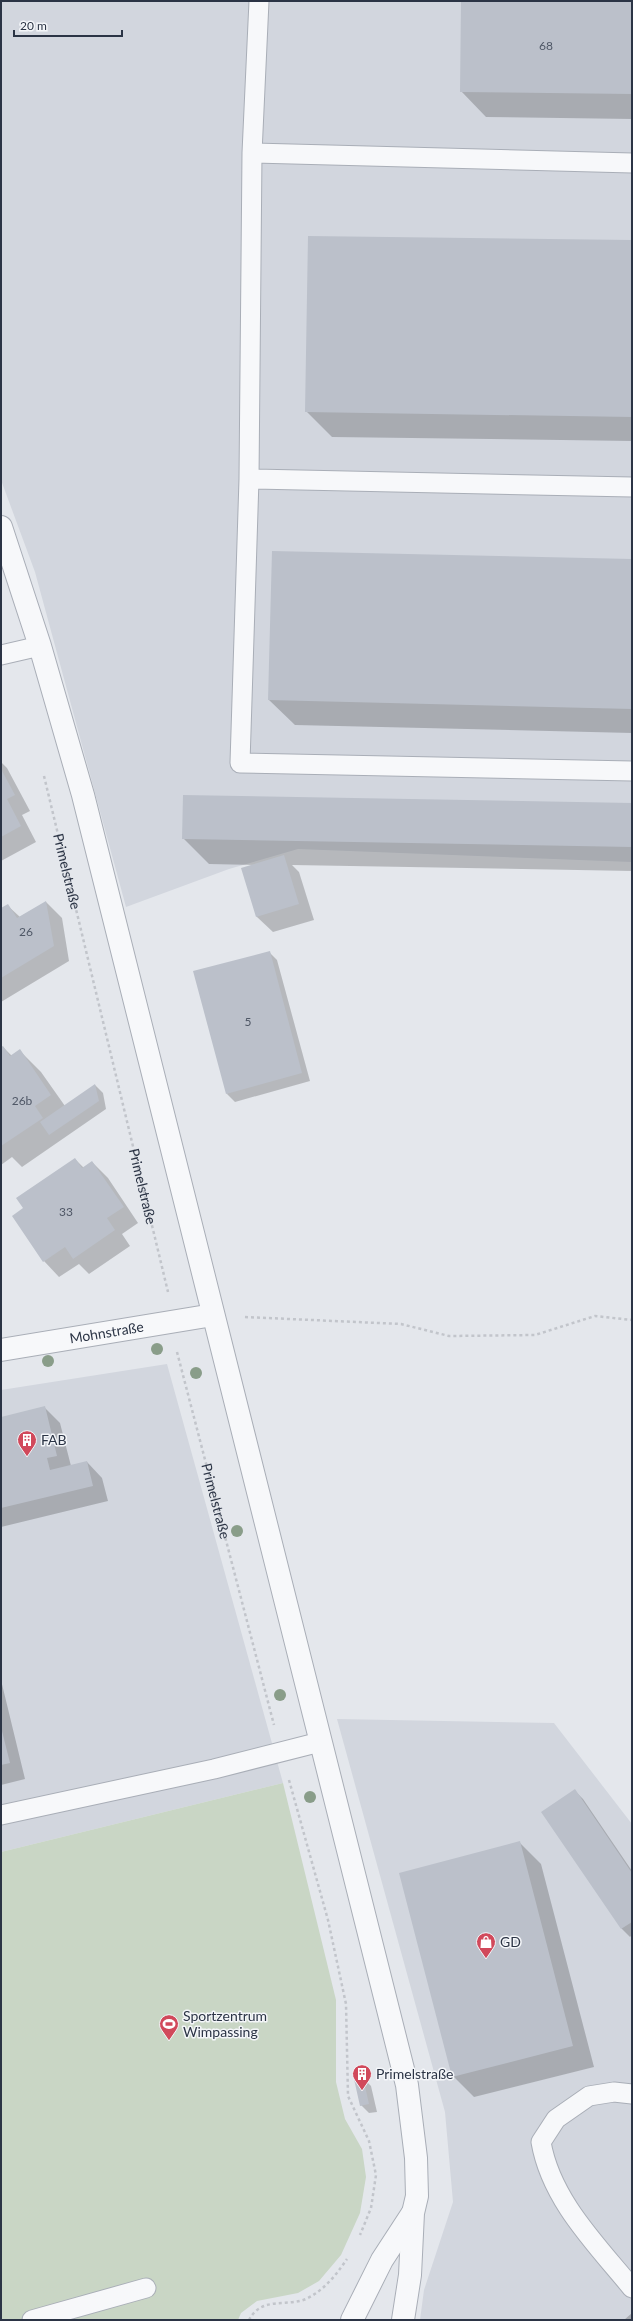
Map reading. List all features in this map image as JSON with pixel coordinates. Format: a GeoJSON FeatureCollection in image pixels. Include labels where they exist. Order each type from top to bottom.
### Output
{"type":"FeatureCollection","features":[{"type":"Feature","properties":{"kind":"street"},"geometry":{"type":"LineString","coordinates":[[1,527],[40,646],[83,795],[407,2085],[416,2158],[417,2196],[413,2213],[410,2275],[403,2320]]}},
{"type":"Feature","properties":{"kind":"street","name":"Mohnstraße"},"geometry":{"type":"LineString","coordinates":[[1,1350],[213,1316]]}},
{"type":"Feature","properties":{"kind":"street"},"geometry":{"type":"LineString","coordinates":[[352,2320],[382,2260],[413,2213]]}},
{"type":"Feature","properties":{"kind":"lane"},"geometry":{"type":"LineString","coordinates":[[258,1],[252,153],[249,479],[240,763],[632,771]]}},
{"type":"Feature","properties":{"kind":"lane"},"geometry":{"type":"LineString","coordinates":[[252,153],[632,163]]}},
{"type":"Feature","properties":{"kind":"lane"},"geometry":{"type":"LineString","coordinates":[[249,479],[632,487]]}},
{"type":"Feature","properties":{"kind":"lane"},"geometry":{"type":"LineString","coordinates":[[1,655],[40,646]]}},
{"type":"Feature","properties":{"kind":"lane"},"geometry":{"type":"LineString","coordinates":[[1,1815],[214,1769],[320,1742]]}},
{"type":"Feature","properties":{"kind":"lane"},"geometry":{"type":"LineString","coordinates":[[632,2094],[614,2092],[589,2096],[556,2118],[541,2142],[547,2170],[574,2218],[632,2288]]}},
{"type":"Feature","properties":{"kind":"lane"},"geometry":{"type":"LineString","coordinates":[[32,2320],[146,2288]]}},
{"type":"Feature","properties":{"kind":"path","name":"Primelstraße"},"geometry":{"type":"LineString","coordinates":[[42,769],[167,1284],[171,1322],[181,1373],[281,1752],[328,1920],[346,2004],[348,2096],[369,2141],[376,2175],[371,2208],[359,2237]]}},
{"type":"Feature","properties":{"kind":"path"},"geometry":{"type":"LineString","coordinates":[[213,1316],[401,1324],[449,1336],[535,1335],[595,1316],[632,1320]]}},
{"type":"Feature","properties":{"kind":"path"},"geometry":{"type":"LineString","coordinates":[[249,2320],[253,2313],[270,2304],[307,2299],[333,2280],[348,2256]]}},
{"type":"Feature","properties":{"kind":"shaded area"},"geometry":{"type":"Polygon","coordinates":[[[1,1],[632,1],[632,862],[298,849],[229,869],[126,907],[35,572],[1,480],[1,1]]]}},
{"type":"Feature","properties":{"kind":"shaded area"},"geometry":{"type":"Polygon","coordinates":[[[167,1364],[283,1783],[1,1852],[1,1390],[167,1364]]]}},
{"type":"Feature","properties":{"kind":"shaded area"},"geometry":{"type":"Polygon","coordinates":[[[337,1719],[554,1723],[632,1824],[632,2320],[420,2320],[424,2290],[453,2202],[445,2112],[337,1719]]]}},
{"type":"Feature","properties":{"kind":"green space","name":"Sportzentrum Wimpassing"},"geometry":{"type":"Polygon","coordinates":[[[283,1783],[336,2000],[336,2082],[345,2119],[362,2149],[366,2177],[360,2213],[341,2255],[319,2281],[298,2293],[257,2301],[241,2313],[238,2320],[1,2320],[1,1852],[283,1783]]]}},
{"type":"Feature","properties":{"kind":"building"},"geometry":{"type":"Polygon","coordinates":[[[461,1],[632,1],[632,94],[460,92],[461,1]]]}},
{"type":"Feature","properties":{"kind":"building"},"geometry":{"type":"Polygon","coordinates":[[[308,236],[632,240],[632,417],[305,412],[308,236]]]}},
{"type":"Feature","properties":{"kind":"building"},"geometry":{"type":"Polygon","coordinates":[[[272,551],[632,559],[632,709],[268,700],[272,551]]]}},
{"type":"Feature","properties":{"kind":"building"},"geometry":{"type":"Polygon","coordinates":[[[1,769],[15,795],[7,799],[21,826],[1,837],[1,769]]]}},
{"type":"Feature","properties":{"kind":"building"},"geometry":{"type":"Polygon","coordinates":[[[183,795],[632,803],[632,847],[182,839],[183,795]]]}},
{"type":"Feature","properties":{"kind":"building"},"geometry":{"type":"Polygon","coordinates":[[[284,855],[299,904],[256,917],[241,868],[284,855]]]}},
{"type":"Feature","properties":{"kind":"building"},"geometry":{"type":"Polygon","coordinates":[[[46,901],[54,946],[1,978],[1,908],[8,904],[17,918],[46,901]]]}},
{"type":"Feature","properties":{"kind":"building"},"geometry":{"type":"Polygon","coordinates":[[[270,951],[302,1073],[226,1094],[193,971],[270,951]]]}},
{"type":"Feature","properties":{"kind":"building"},"geometry":{"type":"Polygon","coordinates":[[[3,1046],[10,1056],[20,1049],[51,1095],[35,1106],[43,1118],[1,1146],[1,1047],[3,1046]]]}},
{"type":"Feature","properties":{"kind":"building"},"geometry":{"type":"Polygon","coordinates":[[[95,1084],[99,1101],[49,1135],[40,1122],[95,1084]]]}},
{"type":"Feature","properties":{"kind":"building"},"geometry":{"type":"Polygon","coordinates":[[[75,1158],[82,1168],[92,1161],[124,1207],[107,1218],[115,1230],[73,1259],[65,1247],[43,1262],[12,1216],[23,1208],[16,1198],[75,1158]]]}},
{"type":"Feature","properties":{"kind":"building","name":"FAB"},"geometry":{"type":"Polygon","coordinates":[[[45,1406],[57,1456],[47,1458],[50,1470],[87,1461],[93,1486],[1,1508],[1,1417],[45,1406]]]}},
{"type":"Feature","properties":{"kind":"building"},"geometry":{"type":"Polygon","coordinates":[[[1,1727],[10,1763],[1,1765],[1,1727]]]}},
{"type":"Feature","properties":{"kind":"building"},"geometry":{"type":"Polygon","coordinates":[[[575,1789],[632,1873],[632,1922],[621,1929],[541,1812],[575,1789]]]}},
{"type":"Feature","properties":{"kind":"building","name":"GD"},"geometry":{"type":"Polygon","coordinates":[[[520,1841],[573,2046],[452,2077],[399,1873],[520,1841]]]}},
{"type":"Feature","properties":{"kind":"building","name":"Primelstraße"},"geometry":{"type":"Polygon","coordinates":[[[363,2077],[369,2104],[360,2106],[354,2079],[363,2077]]]}},
{"type":"Feature","properties":{"kind":"place","name":"FAB"},"geometry":{"type":"Point","coordinates":[27,1457]}},
{"type":"Feature","properties":{"kind":"place","name":"GD"},"geometry":{"type":"Point","coordinates":[486,1959]}},
{"type":"Feature","properties":{"kind":"place","name":"Sportzentrum Wimpassing"},"geometry":{"type":"Point","coordinates":[169,2041]}},
{"type":"Feature","properties":{"kind":"place","name":"Primelstraße"},"geometry":{"type":"Point","coordinates":[362,2091]}}]}
